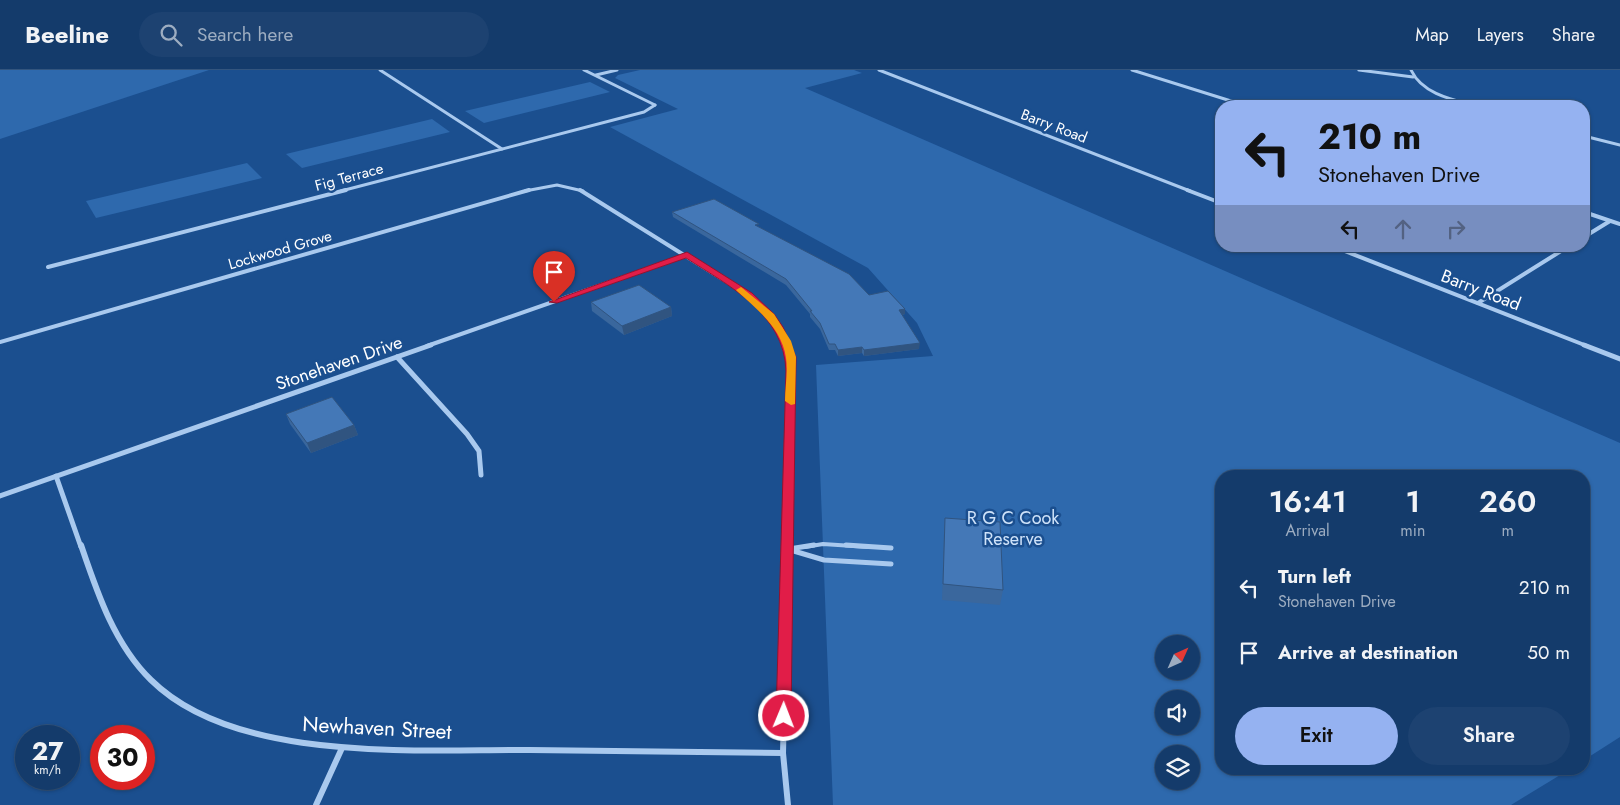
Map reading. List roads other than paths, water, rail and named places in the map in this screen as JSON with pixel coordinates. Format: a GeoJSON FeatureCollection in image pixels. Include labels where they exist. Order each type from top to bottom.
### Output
{"type":"FeatureCollection","features":[{"type":"Feature","properties":{"kind":"street"},"geometry":{"type":"LineString","coordinates":[[380,70],[502,149]]}},
{"type":"Feature","properties":{"kind":"street"},"geometry":{"type":"LineString","coordinates":[[584,70],[595,75],[617,70]]}},
{"type":"Feature","properties":{"kind":"street","name":"Barry Road"},"geometry":{"type":"LineString","coordinates":[[879,70],[1215,201]]}},
{"type":"Feature","properties":{"kind":"street"},"geometry":{"type":"LineString","coordinates":[[1132,70],[1228,100]]}},
{"type":"Feature","properties":{"kind":"street"},"geometry":{"type":"LineString","coordinates":[[1360,70],[1413,77],[1430,90],[1459,100]]}},
{"type":"Feature","properties":{"kind":"street"},"geometry":{"type":"LineString","coordinates":[[1411,70],[1413,77]]}},
{"type":"Feature","properties":{"kind":"street","name":"Fig Terrace"},"geometry":{"type":"LineString","coordinates":[[48,267],[644,112],[655,106],[595,75]]}},
{"type":"Feature","properties":{"kind":"street"},"geometry":{"type":"LineString","coordinates":[[1590,138],[1620,145]]}},
{"type":"Feature","properties":{"kind":"street","name":"Lockwood Grove"},"geometry":{"type":"LineString","coordinates":[[0,342],[538,187],[554,184],[568,184],[588,192],[687,254]]}},
{"type":"Feature","properties":{"kind":"street"},"geometry":{"type":"LineString","coordinates":[[1590,214],[1620,224]]}},
{"type":"Feature","properties":{"kind":"street"},"geometry":{"type":"LineString","coordinates":[[1590,233],[1610,221]]}},
{"type":"Feature","properties":{"kind":"street","name":"Barry Road"},"geometry":{"type":"LineString","coordinates":[[1347,252],[1620,359]]}},
{"type":"Feature","properties":{"kind":"street"},"geometry":{"type":"LineString","coordinates":[[1478,303],[1559,252]]}},
{"type":"Feature","properties":{"kind":"street"},"geometry":{"type":"LineString","coordinates":[[687,254],[760,305],[770,316],[786,341],[791,357],[783,754],[788,805]]}},
{"type":"Feature","properties":{"kind":"street","name":"Stonehaven Drive"},"geometry":{"type":"LineString","coordinates":[[0,496],[687,254]]}},
{"type":"Feature","properties":{"kind":"street"},"geometry":{"type":"LineString","coordinates":[[397,357],[468,434],[478,451],[481,475]]}},
{"type":"Feature","properties":{"kind":"street","name":"Newhaven Street"},"geometry":{"type":"LineString","coordinates":[[56,476],[107,614],[132,659],[153,682],[176,699],[210,718],[251,732],[290,742],[342,748],[783,754]]}},
{"type":"Feature","properties":{"kind":"street"},"geometry":{"type":"LineString","coordinates":[[316,805],[342,748]]}},
{"type":"Feature","properties":{"kind":"lane"},"geometry":{"type":"LineString","coordinates":[[787,550],[823,544],[891,548]]}},
{"type":"Feature","properties":{"kind":"lane"},"geometry":{"type":"LineString","coordinates":[[787,550],[824,560],[891,564]]}},
{"type":"Feature","properties":{"kind":"park label","name":"R G C Cook Reserve"},"geometry":{"type":"Point","coordinates":[1013,528]}}]}
